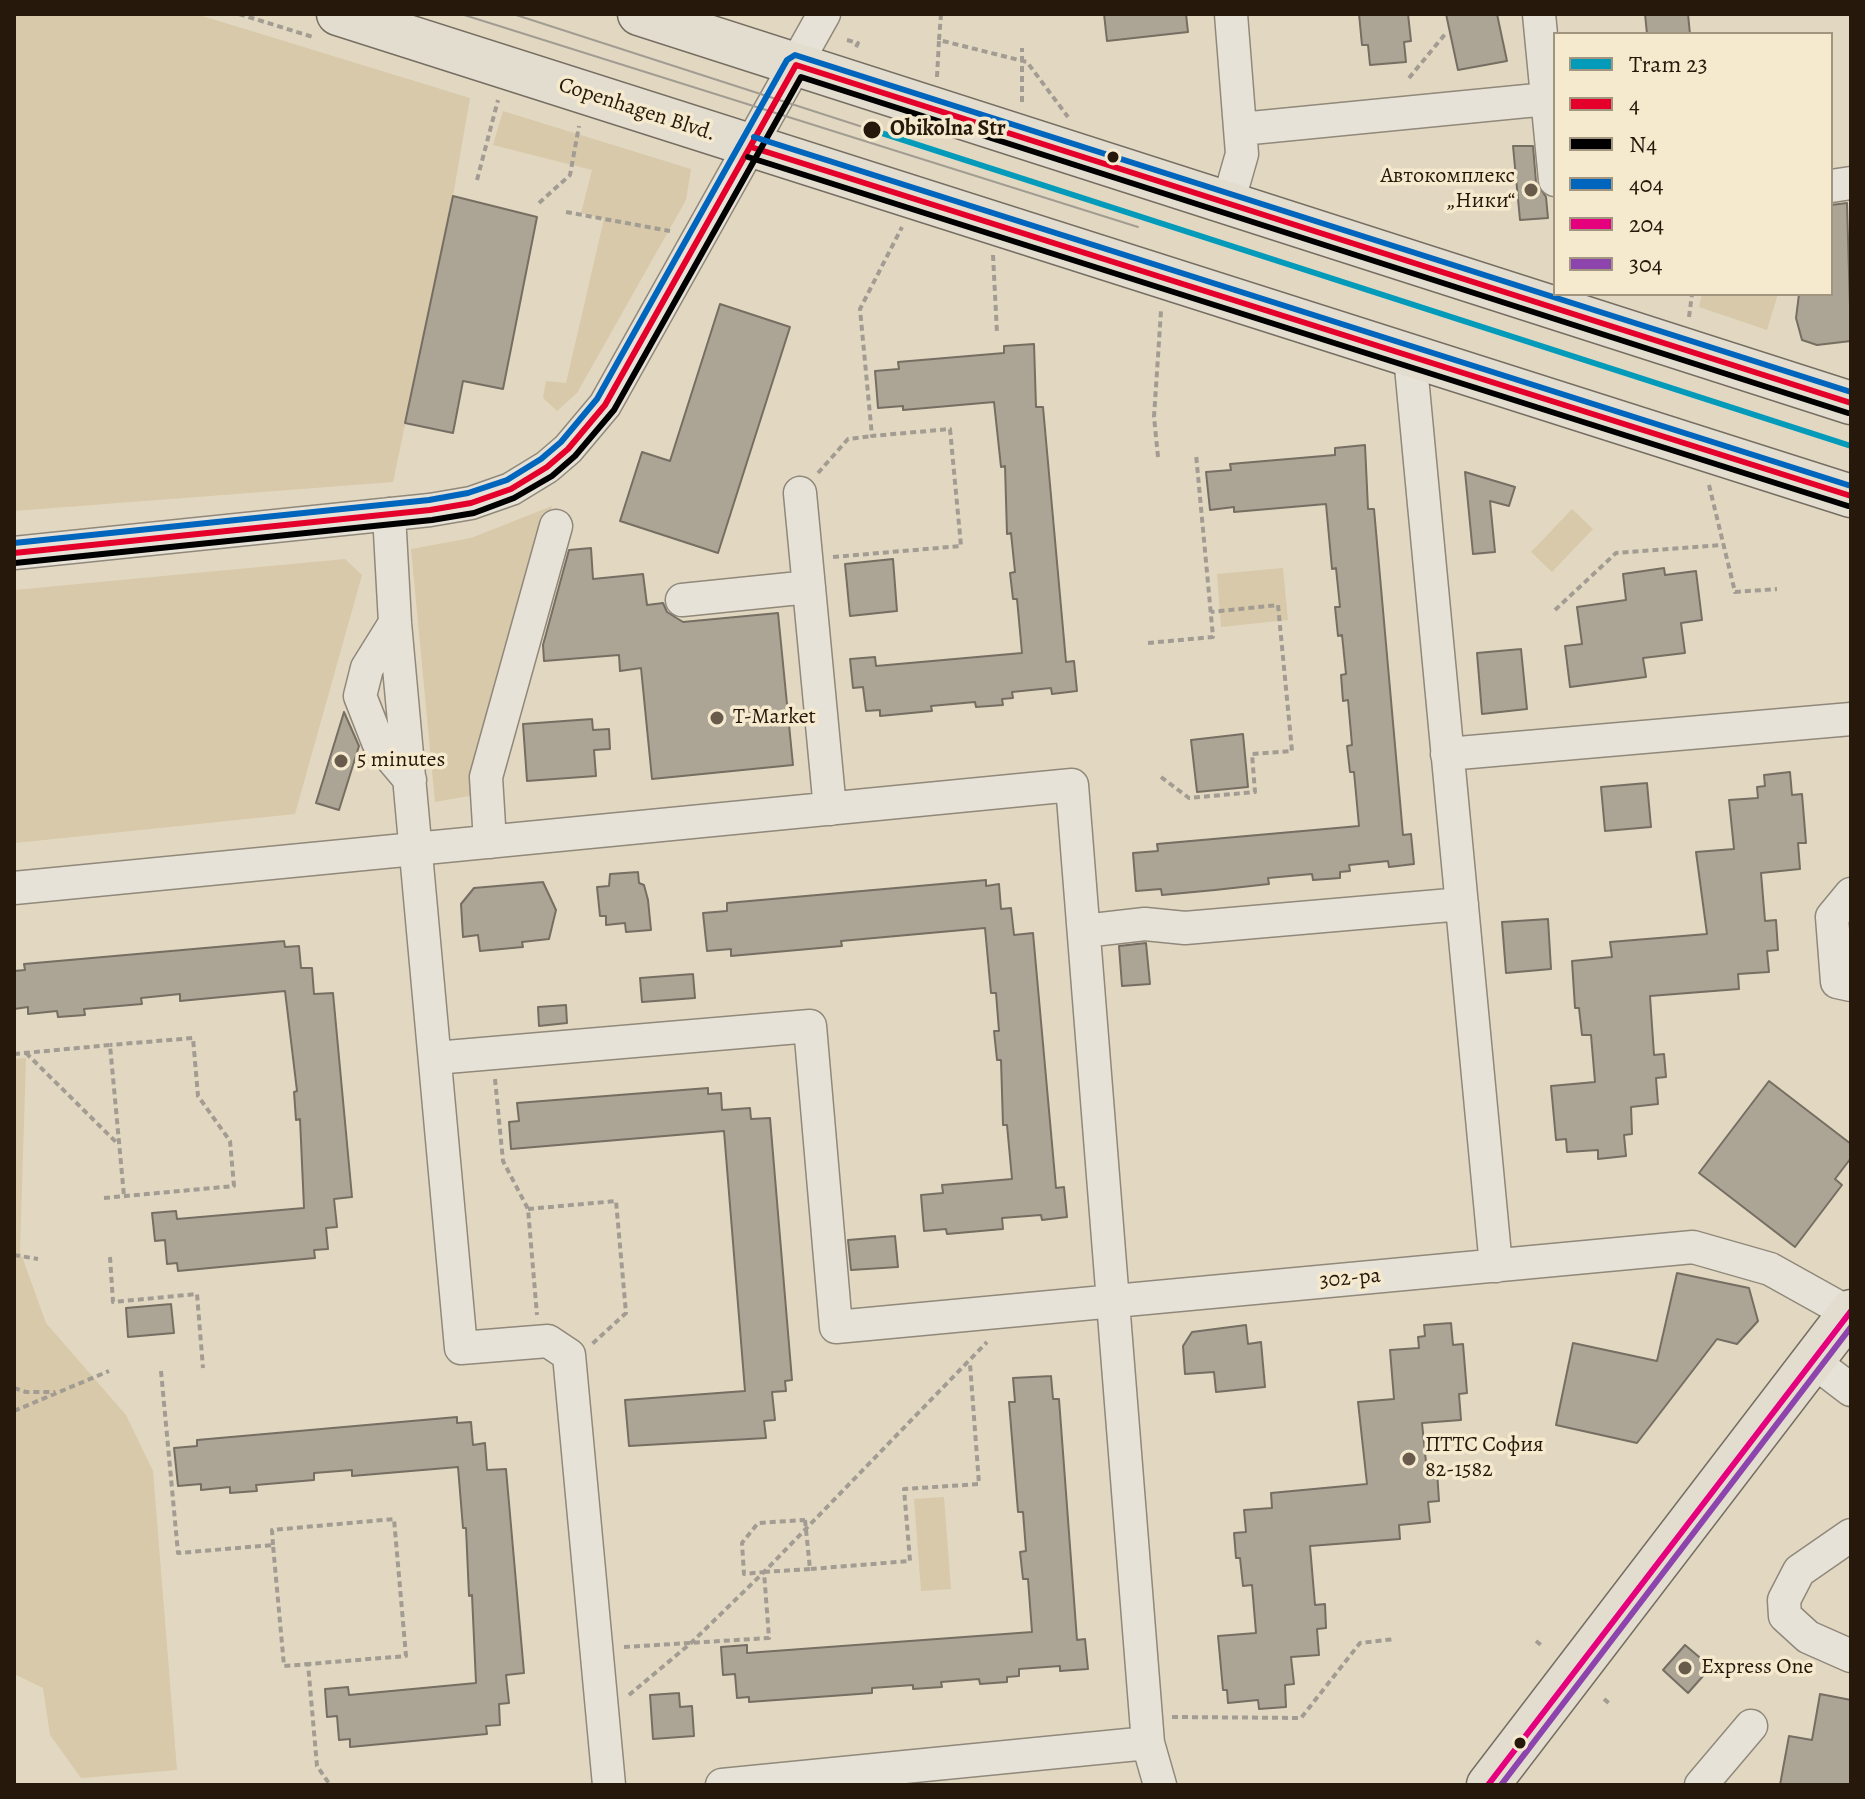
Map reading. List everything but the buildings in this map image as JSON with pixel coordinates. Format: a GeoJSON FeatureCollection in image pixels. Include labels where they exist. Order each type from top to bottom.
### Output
{"type":"FeatureCollection","features":[{"type":"Feature","properties":{"kind":"main road","name":"Copenhagen Blvd."},"geometry":{"type":"LineString","coordinates":[[338,14],[1851,496]]}},
{"type":"Feature","properties":{"kind":"main road"},"geometry":{"type":"LineString","coordinates":[[639,14],[1851,403]]}},
{"type":"Feature","properties":{"kind":"main road"},"geometry":{"type":"LineString","coordinates":[[1488,1785],[1850,1312]]}},
{"type":"Feature","properties":{"kind":"street"},"geometry":{"type":"LineString","coordinates":[[14,553],[471,503],[547,467],[568,449],[605,405],[824,14]]}},
{"type":"Feature","properties":{"kind":"street"},"geometry":{"type":"LineString","coordinates":[[1228,203],[1242,154],[1231,14]]}},
{"type":"Feature","properties":{"kind":"street"},"geometry":{"type":"LineString","coordinates":[[1539,14],[1553,160]]}},
{"type":"Feature","properties":{"kind":"street"},"geometry":{"type":"LineString","coordinates":[[1241,129],[1547,99]]}},
{"type":"Feature","properties":{"kind":"street"},"geometry":{"type":"LineString","coordinates":[[1410,356],[1496,1266]]}},
{"type":"Feature","properties":{"kind":"street"},"geometry":{"type":"LineString","coordinates":[[800,493],[830,809]]}},
{"type":"Feature","properties":{"kind":"street"},"geometry":{"type":"LineString","coordinates":[[389,514],[395,623],[461,1348],[540,1341],[564,1348],[571,1363],[609,1785]]}},
{"type":"Feature","properties":{"kind":"street"},"geometry":{"type":"LineString","coordinates":[[490,842],[486,777],[556,526]]}},
{"type":"Feature","properties":{"kind":"street"},"geometry":{"type":"LineString","coordinates":[[682,600],[808,573]]}},
{"type":"Feature","properties":{"kind":"street"},"geometry":{"type":"LineString","coordinates":[[1447,754],[1851,719]]}},
{"type":"Feature","properties":{"kind":"street"},"geometry":{"type":"LineString","coordinates":[[14,888],[1072,785],[1146,1730],[1160,1785]]}},
{"type":"Feature","properties":{"kind":"street"},"geometry":{"type":"LineString","coordinates":[[1851,894],[1832,917],[1837,982],[1851,985]]}},
{"type":"Feature","properties":{"kind":"street"},"geometry":{"type":"LineString","coordinates":[[1084,931],[1145,924],[1185,928],[1462,904]]}},
{"type":"Feature","properties":{"kind":"street","name":"302-ра"},"geometry":{"type":"LineString","coordinates":[[492,1053],[810,1026],[836,1327],[1693,1247],[1770,1269],[1850,1312]]}},
{"type":"Feature","properties":{"kind":"street"},"geometry":{"type":"LineString","coordinates":[[435,1058],[492,1053]]}},
{"type":"Feature","properties":{"kind":"street"},"geometry":{"type":"LineString","coordinates":[[1813,1361],[1851,1390]]}},
{"type":"Feature","properties":{"kind":"street"},"geometry":{"type":"LineString","coordinates":[[1851,1535],[1799,1571],[1784,1600],[1785,1616],[1808,1637],[1851,1656]]}},
{"type":"Feature","properties":{"kind":"street"},"geometry":{"type":"LineString","coordinates":[[1701,1785],[1751,1726]]}},
{"type":"Feature","properties":{"kind":"street"},"geometry":{"type":"LineString","coordinates":[[722,1785],[1146,1730]]}},
{"type":"Feature","properties":{"kind":"path"},"geometry":{"type":"LineString","coordinates":[[937,78],[941,14]]}},
{"type":"Feature","properties":{"kind":"path"},"geometry":{"type":"LineString","coordinates":[[1409,78],[1446,33]]}},
{"type":"Feature","properties":{"kind":"path"},"geometry":{"type":"LineString","coordinates":[[847,40],[858,43]]}},
{"type":"Feature","properties":{"kind":"path"},"geometry":{"type":"LineString","coordinates":[[939,40],[1027,62],[1071,122]]}},
{"type":"Feature","properties":{"kind":"path"},"geometry":{"type":"LineString","coordinates":[[1022,48],[1022,106]]}},
{"type":"Feature","properties":{"kind":"path"},"geometry":{"type":"LineString","coordinates":[[477,180],[498,100]]}},
{"type":"Feature","properties":{"kind":"path"},"geometry":{"type":"LineString","coordinates":[[539,203],[570,175],[579,126]]}},
{"type":"Feature","properties":{"kind":"path"},"geometry":{"type":"LineString","coordinates":[[566,212],[677,232]]}},
{"type":"Feature","properties":{"kind":"path"},"geometry":{"type":"LineString","coordinates":[[872,436],[860,309],[904,224]]}},
{"type":"Feature","properties":{"kind":"path"},"geometry":{"type":"LineString","coordinates":[[993,254],[997,333]]}},
{"type":"Feature","properties":{"kind":"path"},"geometry":{"type":"LineString","coordinates":[[1689,319],[1692,296]]}},
{"type":"Feature","properties":{"kind":"path"},"geometry":{"type":"LineString","coordinates":[[1158,457],[1156,374],[1162,303]]}},
{"type":"Feature","properties":{"kind":"path"},"geometry":{"type":"LineString","coordinates":[[800,493],[848,439],[950,429],[961,546],[808,573]]}},
{"type":"Feature","properties":{"kind":"path"},"geometry":{"type":"LineString","coordinates":[[1148,643],[1213,637],[1196,454]]}},
{"type":"Feature","properties":{"kind":"path"},"geometry":{"type":"LineString","coordinates":[[1705,471],[1735,592],[1777,589]]}},
{"type":"Feature","properties":{"kind":"path"},"geometry":{"type":"LineString","coordinates":[[1555,610],[1616,553],[1723,545]]}},
{"type":"Feature","properties":{"kind":"path"},"geometry":{"type":"LineString","coordinates":[[1161,777],[1189,798],[1255,792],[1252,754],[1292,751],[1278,605],[1211,612]]}},
{"type":"Feature","properties":{"kind":"path"},"geometry":{"type":"LineString","coordinates":[[14,1054],[193,1038],[198,1096],[230,1141],[234,1186],[104,1198]]}},
{"type":"Feature","properties":{"kind":"path"},"geometry":{"type":"LineString","coordinates":[[110,1045],[124,1196]]}},
{"type":"Feature","properties":{"kind":"path"},"geometry":{"type":"LineString","coordinates":[[26,1053],[119,1146]]}},
{"type":"Feature","properties":{"kind":"path"},"geometry":{"type":"LineString","coordinates":[[492,1053],[503,1161],[528,1209],[540,1341]]}},
{"type":"Feature","properties":{"kind":"path"},"geometry":{"type":"LineString","coordinates":[[528,1209],[616,1201],[626,1313],[571,1363]]}},
{"type":"Feature","properties":{"kind":"path"},"geometry":{"type":"LineString","coordinates":[[14,1255],[38,1259]]}},
{"type":"Feature","properties":{"kind":"path"},"geometry":{"type":"LineString","coordinates":[[110,1257],[113,1302],[197,1294],[203,1368]]}},
{"type":"Feature","properties":{"kind":"path"},"geometry":{"type":"LineString","coordinates":[[603,1717],[691,1643],[764,1572],[970,1364],[1013,1310]]}},
{"type":"Feature","properties":{"kind":"path"},"geometry":{"type":"LineString","coordinates":[[815,1520],[758,1523],[742,1543],[744,1574],[910,1561],[904,1489],[979,1484],[970,1364]]}},
{"type":"Feature","properties":{"kind":"path"},"geometry":{"type":"LineString","coordinates":[[14,1411],[109,1371]]}},
{"type":"Feature","properties":{"kind":"path"},"geometry":{"type":"LineString","coordinates":[[161,1371],[178,1553],[273,1545]]}},
{"type":"Feature","properties":{"kind":"path"},"geometry":{"type":"LineString","coordinates":[[14,1388],[26,1392],[58,1392]]}},
{"type":"Feature","properties":{"kind":"path"},"geometry":{"type":"LineString","coordinates":[[394,1519],[406,1656],[308,1664],[284,1666],[272,1530],[394,1519]]}},
{"type":"Feature","properties":{"kind":"path"},"geometry":{"type":"LineString","coordinates":[[805,1520],[810,1569]]}},
{"type":"Feature","properties":{"kind":"path"},"geometry":{"type":"LineString","coordinates":[[597,1649],[769,1638],[764,1572]]}},
{"type":"Feature","properties":{"kind":"path"},"geometry":{"type":"LineString","coordinates":[[1146,1730],[1301,1718],[1360,1643],[1395,1639]]}},
{"type":"Feature","properties":{"kind":"path"},"geometry":{"type":"LineString","coordinates":[[308,1664],[317,1766],[330,1785]]}},
{"type":"Feature","properties":{"kind":"path"},"geometry":{"type":"LineString","coordinates":[[1604,1699],[1610,1704]]}},
{"type":"Feature","properties":{"kind":"shaded area"},"geometry":{"type":"Polygon","coordinates":[[[14,14],[196,14],[470,98],[453,196],[393,482],[14,511],[14,14]]]}},
{"type":"Feature","properties":{"kind":"shaded area"},"geometry":{"type":"Polygon","coordinates":[[[503,111],[691,169],[686,200],[577,393],[557,411],[543,398],[546,381],[566,383],[604,219],[581,213],[592,170],[493,145],[503,111]]]}},
{"type":"Feature","properties":{"kind":"shaded area"},"geometry":{"type":"Polygon","coordinates":[[[1702,296],[1777,296],[1767,330],[1699,307],[1702,296]]]}},
{"type":"Feature","properties":{"kind":"shaded area"},"geometry":{"type":"Polygon","coordinates":[[[552,506],[475,795],[435,802],[411,549],[471,538],[552,506]]]}},
{"type":"Feature","properties":{"kind":"shaded area"},"geometry":{"type":"Polygon","coordinates":[[[1572,509],[1593,529],[1552,572],[1531,552],[1572,509]]]}},
{"type":"Feature","properties":{"kind":"shaded area"},"geometry":{"type":"Polygon","coordinates":[[[345,559],[362,575],[295,814],[15,843],[14,590],[345,559]]]}},
{"type":"Feature","properties":{"kind":"shaded area"},"geometry":{"type":"Polygon","coordinates":[[[1283,568],[1288,620],[1221,627],[1217,574],[1283,568]]]}},
{"type":"Feature","properties":{"kind":"shaded area"},"geometry":{"type":"Polygon","coordinates":[[[26,1058],[20,1251],[46,1323],[126,1415],[153,1471],[177,1770],[81,1778],[50,1735],[43,1688],[14,1674],[14,1059],[26,1058]]]}},
{"type":"Feature","properties":{"kind":"shaded area"},"geometry":{"type":"Polygon","coordinates":[[[944,1497],[951,1589],[921,1591],[914,1499],[944,1497]]]}},
{"type":"Feature","properties":{"kind":"tram line"},"geometry":{"type":"LineString","coordinates":[[461,14],[1138,227]]}},
{"type":"Feature","properties":{"kind":"tram line"},"geometry":{"type":"LineString","coordinates":[[513,14],[872,130]]}},
{"type":"Feature","properties":{"kind":"tram line","name":"23"},"geometry":{"type":"LineString","coordinates":[[872,130],[1851,446]]}},
{"type":"Feature","properties":{"kind":"transit line","name":"404"},"geometry":{"type":"LineString","coordinates":[[14,543],[429,500],[468,493],[507,480],[541,459],[561,442],[597,399],[787,60],[795,55],[1851,392]]}},
{"type":"Feature","properties":{"kind":"transit line","name":"4"},"geometry":{"type":"LineString","coordinates":[[14,553],[430,510],[471,503],[511,489],[547,467],[568,449],[605,405],[796,65],[1851,403]]}},
{"type":"Feature","properties":{"kind":"transit line","name":"N4"},"geometry":{"type":"LineString","coordinates":[[15,563],[432,520],[474,513],[514,498],[552,476],[575,456],[614,410],[801,77],[1848,413]]}},
{"type":"Feature","properties":{"kind":"transit line","name":"404"},"geometry":{"type":"LineString","coordinates":[[754,137],[1851,486]]}},
{"type":"Feature","properties":{"kind":"transit line","name":"4"},"geometry":{"type":"LineString","coordinates":[[751,147],[1851,496]]}},
{"type":"Feature","properties":{"kind":"transit line","name":"N4"},"geometry":{"type":"LineString","coordinates":[[748,157],[1848,506]]}},
{"type":"Feature","properties":{"kind":"transit line","name":"204"},"geometry":{"type":"LineString","coordinates":[[1488,1785],[1851,1311]]}},
{"type":"Feature","properties":{"kind":"transit line","name":"304"},"geometry":{"type":"LineString","coordinates":[[1501,1785],[1851,1327]]}},
{"type":"Feature","properties":{"kind":"place","name":"Obikolna Str"},"geometry":{"type":"Point","coordinates":[872,130]}},
{"type":"Feature","properties":{"kind":"place","name":"Автокомплекс „Ники“"},"geometry":{"type":"Point","coordinates":[1531,190]}},
{"type":"Feature","properties":{"kind":"place","name":"T-Market"},"geometry":{"type":"Point","coordinates":[717,718]}},
{"type":"Feature","properties":{"kind":"place","name":"5 minutes"},"geometry":{"type":"Point","coordinates":[341,761]}},
{"type":"Feature","properties":{"kind":"place","name":"ПТТС София 82-1582"},"geometry":{"type":"Point","coordinates":[1409,1459]}},
{"type":"Feature","properties":{"kind":"place","name":"Express One"},"geometry":{"type":"Point","coordinates":[1685,1668]}}]}
